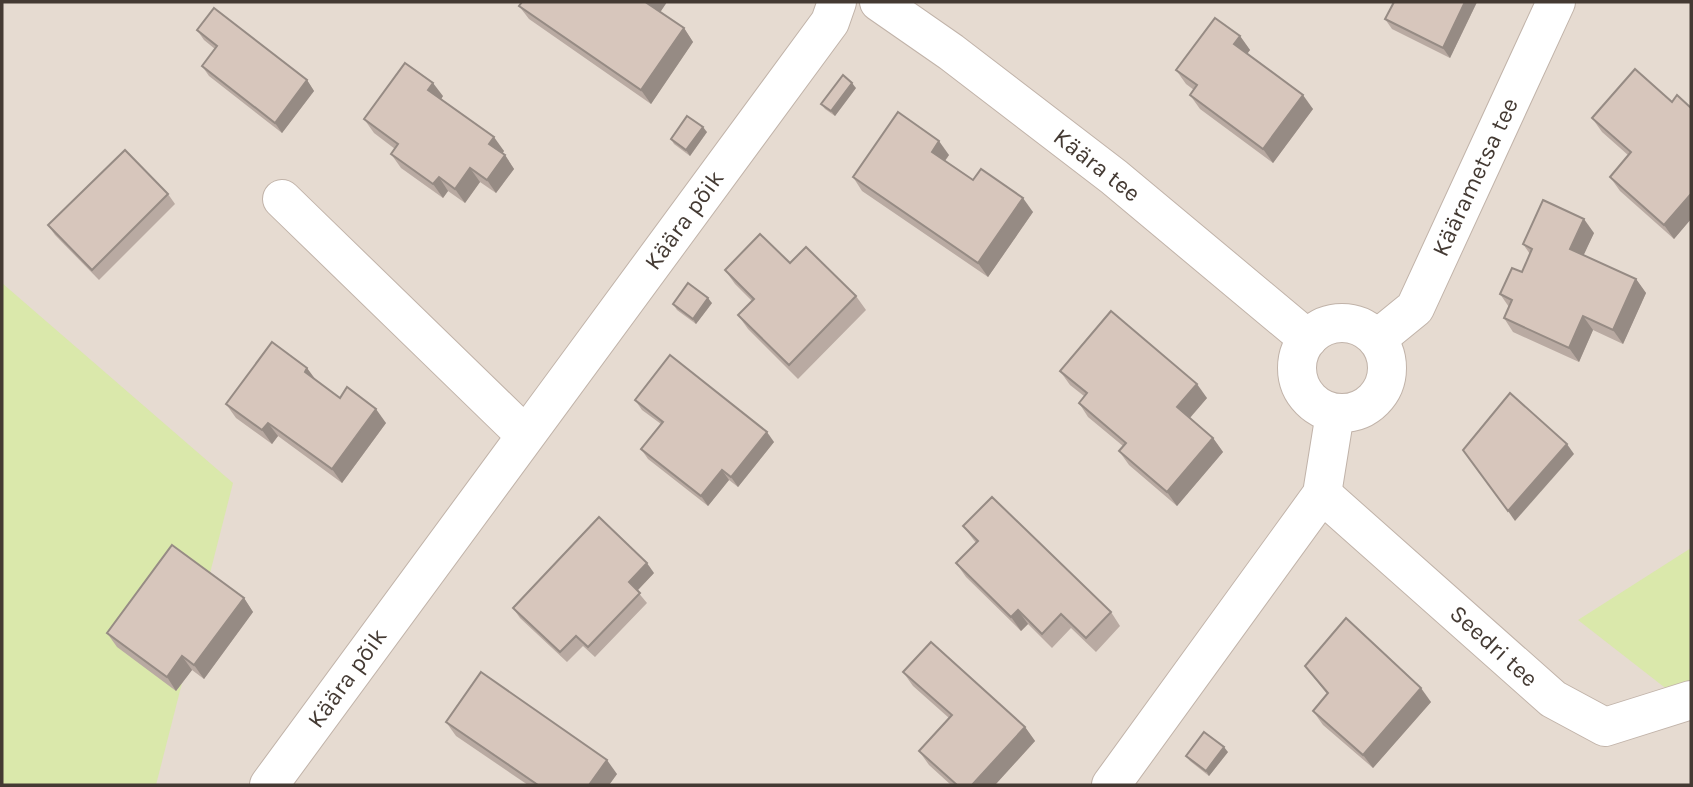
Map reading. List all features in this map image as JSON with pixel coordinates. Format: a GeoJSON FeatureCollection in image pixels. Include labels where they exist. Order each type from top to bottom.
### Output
{"type":"FeatureCollection","features":[{"type":"Feature","properties":{"kind":"street","name":"Käära põik"},"geometry":{"type":"LineString","coordinates":[[269,785],[830,22],[837,2]]}},
{"type":"Feature","properties":{"kind":"street","name":"Käära tee"},"geometry":{"type":"LineString","coordinates":[[878,2],[951,52],[1114,177],[1308,339]]}},
{"type":"Feature","properties":{"kind":"street","name":"Käärametsa tee"},"geometry":{"type":"LineString","coordinates":[[1377,339],[1415,308],[1556,2]]}},
{"type":"Feature","properties":{"kind":"street"},"geometry":{"type":"LineString","coordinates":[[282,200],[525,435]]}},
{"type":"Feature","properties":{"kind":"street"},"geometry":{"type":"LineString","coordinates":[[1336,323],[1351,324],[1366,329],[1377,339],[1385,351],[1388,367],[1386,382],[1379,395],[1368,406],[1354,412],[1324,410],[1312,403],[1302,391],[1297,377],[1301,348],[1322,327],[1336,323]]}},
{"type":"Feature","properties":{"kind":"street"},"geometry":{"type":"LineString","coordinates":[[1111,785],[1322,494],[1335,412]]}},
{"type":"Feature","properties":{"kind":"street","name":"Seedri tee"},"geometry":{"type":"LineString","coordinates":[[1322,494],[1553,699],[1605,727],[1691,700]]}},
{"type":"Feature","properties":{"kind":"shaded area"},"geometry":{"type":"Polygon","coordinates":[[[2,2],[1691,2],[1691,785],[2,785],[2,2]]]}},
{"type":"Feature","properties":{"kind":"green space"},"geometry":{"type":"Polygon","coordinates":[[[2,283],[233,483],[156,785],[2,785],[2,283]]]}},
{"type":"Feature","properties":{"kind":"green space"},"geometry":{"type":"Polygon","coordinates":[[[1691,548],[1691,708],[1578,620],[1691,548]]]}},
{"type":"Feature","properties":{"kind":"building"},"geometry":{"type":"Polygon","coordinates":[[[522,2],[648,2],[684,28],[641,90],[519,6],[522,2]]]}},
{"type":"Feature","properties":{"kind":"building"},"geometry":{"type":"Polygon","coordinates":[[[1394,2],[1465,2],[1443,48],[1385,19],[1394,2]]]}},
{"type":"Feature","properties":{"kind":"building"},"geometry":{"type":"Polygon","coordinates":[[[214,8],[307,80],[275,123],[202,66],[217,46],[197,30],[214,8]]]}},
{"type":"Feature","properties":{"kind":"building"},"geometry":{"type":"Polygon","coordinates":[[[1215,18],[1240,36],[1234,44],[1303,95],[1263,149],[1190,95],[1197,85],[1176,70],[1215,18]]]}},
{"type":"Feature","properties":{"kind":"building"},"geometry":{"type":"Polygon","coordinates":[[[405,63],[433,83],[428,90],[494,137],[489,144],[505,155],[487,180],[470,168],[455,189],[439,177],[433,184],[391,154],[398,144],[364,119],[405,63]]]}},
{"type":"Feature","properties":{"kind":"building"},"geometry":{"type":"Polygon","coordinates":[[[1635,69],[1672,102],[1677,95],[1691,108],[1691,194],[1664,225],[1610,177],[1631,152],[1592,118],[1635,69]]]}},
{"type":"Feature","properties":{"kind":"building"},"geometry":{"type":"Polygon","coordinates":[[[843,75],[852,83],[831,111],[821,104],[843,75]]]}},
{"type":"Feature","properties":{"kind":"building"},"geometry":{"type":"Polygon","coordinates":[[[898,112],[939,141],[932,152],[973,180],[981,169],[1023,198],[978,263],[853,177],[898,112]]]}},
{"type":"Feature","properties":{"kind":"building"},"geometry":{"type":"Polygon","coordinates":[[[687,116],[703,127],[686,150],[671,139],[687,116]]]}},
{"type":"Feature","properties":{"kind":"building"},"geometry":{"type":"Polygon","coordinates":[[[125,150],[168,194],[92,270],[48,225],[125,150]]]}},
{"type":"Feature","properties":{"kind":"building"},"geometry":{"type":"Polygon","coordinates":[[[1543,200],[1584,219],[1570,249],[1636,279],[1613,330],[1583,316],[1569,348],[1504,318],[1512,300],[1500,294],[1512,268],[1522,272],[1532,249],[1523,244],[1543,200]]]}},
{"type":"Feature","properties":{"kind":"building"},"geometry":{"type":"Polygon","coordinates":[[[760,234],[790,263],[806,247],[856,296],[789,365],[738,315],[754,299],[725,270],[760,234]]]}},
{"type":"Feature","properties":{"kind":"building"},"geometry":{"type":"Polygon","coordinates":[[[688,283],[708,298],[693,319],[673,304],[688,283]]]}},
{"type":"Feature","properties":{"kind":"building"},"geometry":{"type":"Polygon","coordinates":[[[1111,311],[1197,384],[1177,407],[1213,438],[1167,492],[1119,451],[1126,443],[1079,403],[1087,393],[1060,371],[1111,311]]]}},
{"type":"Feature","properties":{"kind":"building"},"geometry":{"type":"Polygon","coordinates":[[[272,342],[307,368],[305,372],[340,398],[347,387],[376,409],[332,469],[268,423],[262,430],[226,404],[272,342]]]}},
{"type":"Feature","properties":{"kind":"building"},"geometry":{"type":"Polygon","coordinates":[[[670,355],[767,432],[731,477],[722,470],[701,496],[641,449],[663,422],[635,400],[670,355]]]}},
{"type":"Feature","properties":{"kind":"building"},"geometry":{"type":"Polygon","coordinates":[[[1510,393],[1567,444],[1508,511],[1463,450],[1510,393]]]}},
{"type":"Feature","properties":{"kind":"building"},"geometry":{"type":"Polygon","coordinates":[[[992,497],[1111,612],[1086,638],[1061,614],[1042,634],[1018,610],[1011,617],[956,563],[978,541],[963,526],[992,497]]]}},
{"type":"Feature","properties":{"kind":"building"},"geometry":{"type":"Polygon","coordinates":[[[599,517],[647,563],[629,582],[640,593],[588,647],[576,636],[560,652],[513,608],[599,517]]]}},
{"type":"Feature","properties":{"kind":"building"},"geometry":{"type":"Polygon","coordinates":[[[172,545],[244,598],[194,665],[182,656],[167,677],[107,633],[172,545]]]}},
{"type":"Feature","properties":{"kind":"building"},"geometry":{"type":"Polygon","coordinates":[[[1346,618],[1421,688],[1363,755],[1313,711],[1328,693],[1305,666],[1346,618]]]}},
{"type":"Feature","properties":{"kind":"building"},"geometry":{"type":"Polygon","coordinates":[[[931,642],[1025,727],[972,785],[957,785],[919,751],[952,715],[903,672],[931,642]]]}},
{"type":"Feature","properties":{"kind":"building"},"geometry":{"type":"Polygon","coordinates":[[[481,672],[607,760],[589,785],[538,785],[446,722],[481,672]]]}},
{"type":"Feature","properties":{"kind":"building"},"geometry":{"type":"Polygon","coordinates":[[[1204,732],[1224,747],[1206,771],[1186,756],[1204,732]]]}}]}
